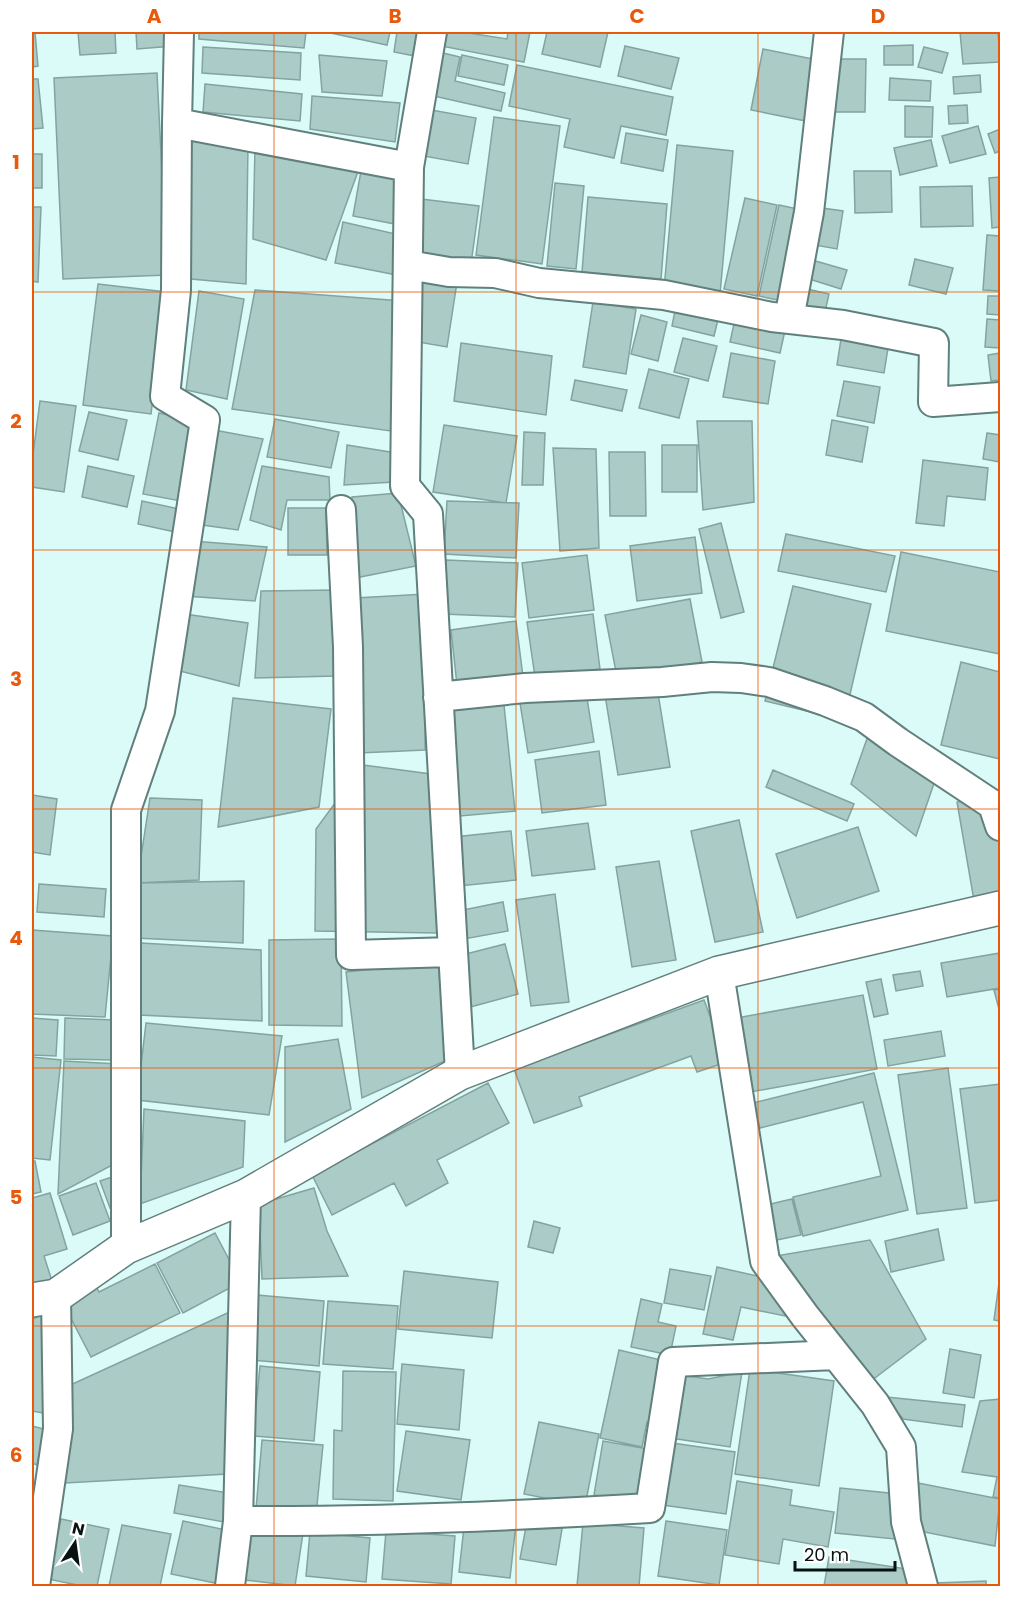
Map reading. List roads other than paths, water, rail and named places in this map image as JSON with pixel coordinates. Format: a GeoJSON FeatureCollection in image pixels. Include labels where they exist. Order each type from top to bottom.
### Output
{"type":"FeatureCollection","features":[{"type":"Feature","properties":{"kind":"main road"},"geometry":{"type":"LineString","coordinates":[[44,1298],[126,1247],[246,1196],[460,1073],[719,973],[1000,908]]}},
{"type":"Feature","properties":{"kind":"street"},"geometry":{"type":"LineString","coordinates":[[126,1247],[126,810],[160,711],[206,420],[165,396],[176,290],[179,32]]}},
{"type":"Feature","properties":{"kind":"street"},"geometry":{"type":"LineString","coordinates":[[432,32],[409,167],[405,486],[428,514],[460,1073]]}},
{"type":"Feature","properties":{"kind":"street"},"geometry":{"type":"LineString","coordinates":[[789,319],[808,212],[829,32]]}},
{"type":"Feature","properties":{"kind":"street"},"geometry":{"type":"LineString","coordinates":[[177,123],[409,167]]}},
{"type":"Feature","properties":{"kind":"street"},"geometry":{"type":"LineString","coordinates":[[408,265],[449,272],[495,273],[539,283],[664,295],[934,343],[933,402],[1000,397]]}},
{"type":"Feature","properties":{"kind":"street"},"geometry":{"type":"LineString","coordinates":[[341,510],[348,647],[351,955],[452,952]]}},
{"type":"Feature","properties":{"kind":"street"},"geometry":{"type":"LineString","coordinates":[[438,697],[525,688],[662,682],[712,677],[769,682],[864,717],[993,805],[1000,826]]}},
{"type":"Feature","properties":{"kind":"street"},"geometry":{"type":"LineString","coordinates":[[719,973],[765,1261],[875,1404],[901,1447],[906,1522],[923,1587]]}},
{"type":"Feature","properties":{"kind":"street"},"geometry":{"type":"LineString","coordinates":[[230,1587],[238,1521],[246,1196]]}},
{"type":"Feature","properties":{"kind":"street"},"geometry":{"type":"LineString","coordinates":[[35,1587],[58,1429],[44,1298]]}},
{"type":"Feature","properties":{"kind":"street"},"geometry":{"type":"LineString","coordinates":[[238,1521],[351,1522],[650,1508],[673,1362],[836,1355]]}}]}
